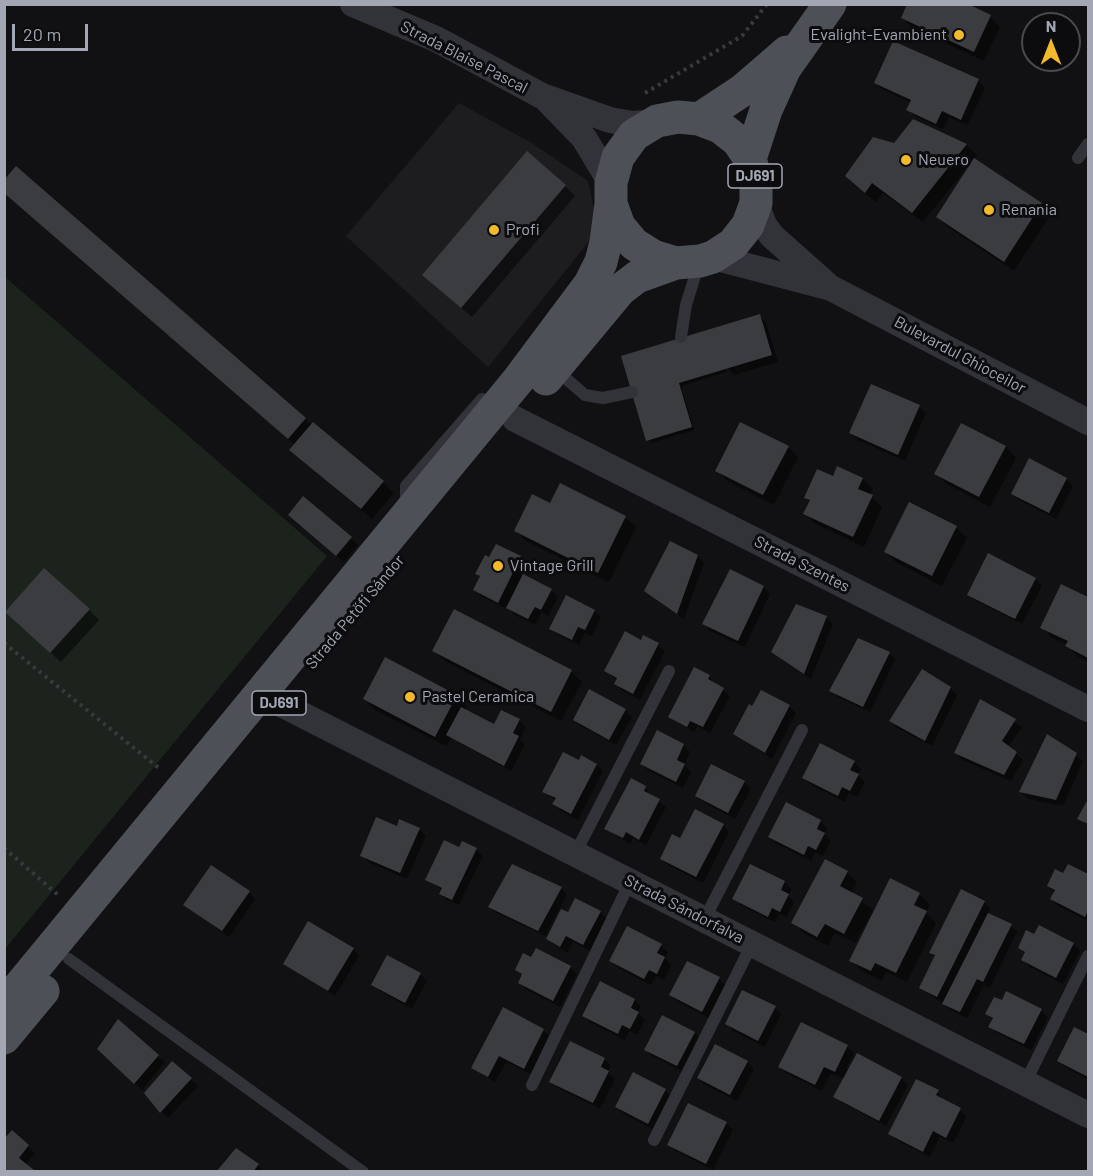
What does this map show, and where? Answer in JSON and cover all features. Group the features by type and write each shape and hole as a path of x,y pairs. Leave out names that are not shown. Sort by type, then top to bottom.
{"main road":[{"name":"DJ691","path":"699,118 743,90 823,14"},
{"name":"DJ691","path":"750,159 766,110 785,68 823,14"},
{"name":"DJ691","path":"611,194 618,157 649,109 678,117 699,118 720,127 738,141 750,159 756,179 756,203 748,225 733,244 696,260"},
{"path":"611,194 620,226 634,244 653,256 696,260"},
{"name":"Strada Petőfi Sándor","path":"4,1005 519,379 597,273 606,242 611,194"},
{"name":"Strada Petőfi Sándor","path":"4,1038 620,290 637,277 696,260"}],"street":[{"name":"Strada Blaise Pascal","path":"353,4 436,39 542,96 610,120 632,124 649,109"},
{"name":"Strada Blaise Pascal","path":"542,96 584,138 611,194"},
{"name":"Bulevardul Ghioceilor","path":"756,203 764,225 772,237 831,288 1088,422"},
{"name":"Bulevardul Ghioceilor","path":"696,260 831,288"},
{"name":"Strada Szentes","path":"515,418 1089,709"},
{"name":"Strada Sándorfalva","path":"279,703 1089,1115"}],"lane":[{"path":"1078,158 1089,144"},
{"path":"681,338 696,260"},
{"path":"554,368 585,395 603,398 632,392"},
{"path":"575,854 669,671"},
{"path":"704,920 802,730"},
{"path":"532,1085 630,882"},
{"path":"654,1140 752,944"},
{"path":"1025,1083 1089,956"},
{"path":"69,959 363,1172"}],"path":[{"path":"649,109 742,36 767,4"},
{"path":"4,643 183,787"},
{"path":"4,848 79,914"}],"shaded area":[{"path":"459,103 530,142 588,181 595,214 595,234 488,367 346,236"},
{"path":"5,277 327,556 5,949"}],"building":[{"name":"Evalight-Evambient","path":"907,4 968,4 991,15 974,52 901,18"},
{"path":"893,41 979,79 961,120 942,111 936,124 906,110 911,100 874,83"},
{"name":"Neuero","path":"913,119 967,144 912,213 872,183 865,193 845,176 873,137 894,143"},
{"name":"Profi","path":"527,151 566,185 461,308 422,275"},
{"name":"Renania","path":"974,158 1042,203 1004,262 936,217"},
{"path":"16,166 306,418 288,439 4,193 4,180"},
{"path":"760,314 772,355 679,383 692,427 646,441 621,356"},
{"path":"871,384 920,405 898,455 849,433"},
{"path":"313,422 384,481 361,509 289,450"},
{"path":"740,422 789,446 763,495 715,471"},
{"path":"961,423 1006,446 979,497 934,474"},
{"path":"1029,458 1067,478 1049,513 1011,494"},
{"path":"837,466 863,478 858,489 873,495 853,537 803,514 810,500 804,498 817,469 833,476"},
{"path":"560,483 626,516 598,573 514,531 532,494 550,503"},
{"path":"303,496 352,537 336,556 288,515"},
{"path":"909,502 957,526 932,576 884,552"},
{"path":"670,541 698,555 677,614 644,591"},
{"name":"Vintage Grill","path":"496,544 521,556 498,603 473,590 480,576 475,574 485,555 489,557"},
{"path":"988,553 1036,578 1015,619 967,595"},
{"path":"44,568 90,609 50,653 5,612"},
{"path":"730,569 764,586 738,641 702,624"},
{"path":"523,574 552,589 541,610 535,607 528,619 506,608"},
{"path":"1061,584 1088,597 1088,658 1065,646 1068,641 1040,628"},
{"path":"566,595 595,610 585,630 578,627 572,640 549,629"},
{"path":"796,604 827,616 804,674 771,652"},
{"path":"454,609 572,670 551,712 432,651"},
{"path":"625,631 641,640 643,635 659,643 633,694 614,684 617,678 604,671"},
{"path":"858,638 890,652 863,707 829,691"},
{"name":"Pastel Ceramica","path":"385,657 457,695 435,737 363,699"},
{"path":"694,667 710,675 708,679 724,688 703,727 690,721 687,727 668,717"},
{"path":"922,669 951,687 925,741 889,721"},
{"path":"589,689 626,709 609,740 573,720"},
{"path":"761,690 790,705 765,753 733,734 749,704 752,706"},
{"path":"980,699 1016,719 1002,741 1017,752 1004,775 954,753"},
{"path":"461,707 494,724 501,710 520,719 513,733 519,736 504,766 446,735"},
{"path":"657,730 684,744 677,760 685,764 676,782 640,764"},
{"path":"1047,734 1077,753 1056,800 1019,792"},
{"path":"820,743 855,761 850,770 859,774 850,791 842,787 838,796 802,778"},
{"path":"563,752 579,760 581,755 597,764 571,814 552,804 556,798 542,792"},
{"path":"711,764 745,781 728,813 695,796"},
{"path":"631,778 646,786 644,791 660,799 639,840 626,832 623,838 604,829"},
{"path":"1088,799 1088,824 1077,819"},
{"path":"786,802 821,820 817,829 825,833 816,850 808,846 804,855 768,837"},
{"path":"695,809 724,824 696,877 660,859 672,834 680,838"},
{"path":"376,817 397,826 399,819 420,828 400,873 360,856"},
{"path":"444,840 459,847 462,841 477,848 452,900 439,894 442,888 425,880"},
{"path":"825,859 848,871 840,886 863,898 844,934 825,924 817,937 791,923"},
{"path":"512,864 562,887 538,931 488,907"},
{"path":"750,864 785,881 781,890 789,894 780,912 772,908 768,917 732,899"},
{"path":"1068,864 1088,874 1088,911 1085,917 1050,899 1055,890 1047,886 1055,869 1063,873"},
{"path":"211,865 250,891 222,931 183,905"},
{"path":"890,878 920,893 914,905 927,911 896,973 875,963 871,971 849,961"},
{"path":"961,889 985,901 937,997 919,988 935,955 929,953"},
{"path":"575,898 601,911 583,945 566,936 560,947 546,939 561,909 568,912"},
{"path":"988,913 1012,924 983,982 977,979 960,1012 942,1004"},
{"path":"308,921 354,948 328,991 283,964"},
{"path":"1039,925 1074,943 1056,978 1021,960 1025,952 1018,948 1026,930 1034,934"},
{"path":"627,926 662,944 657,953 665,957 657,974 649,970 644,979 609,961"},
{"path":"536,948 571,966 553,1001 518,983 522,974 515,970 523,953 531,957"},
{"path":"387,955 421,973 405,1003 371,985"},
{"path":"687,961 720,977 702,1012 669,995"},
{"path":"600,981 635,999 631,1008 639,1012 630,1029 622,1025 618,1034 582,1016"},
{"path":"742,990 776,1006 758,1041 725,1024"},
{"path":"1006,991 1042,1009 1024,1044 988,1027 993,1018 985,1014 994,997 1002,1000"},
{"path":"503,1007 544,1029 524,1069 499,1056 488,1077 471,1068"},
{"path":"662,1015 695,1032 677,1066 644,1050"},
{"path":"118,1019 159,1055 134,1084 97,1049"},
{"path":"801,1022 848,1045 835,1072 824,1067 815,1085 778,1067"},
{"path":"1074,1027 1088,1034 1088,1077 1057,1061"},
{"path":"570,1041 605,1058 601,1067 609,1071 593,1103 549,1082"},
{"path":"715,1044 748,1061 730,1095 697,1078"},
{"path":"857,1053 902,1077 879,1121 833,1097"},
{"path":"172,1061 192,1078 160,1113 144,1093"},
{"path":"633,1072 666,1089 648,1124 615,1107"},
{"path":"916,1079 939,1090 936,1095 961,1108 946,1138 933,1131 923,1152 888,1134"},
{"path":"688,1103 727,1122 706,1164 667,1145"},
{"path":"12,1130 29,1145 19,1158 34,1170 32,1172 4,1172 4,1139"},
{"path":"236,1148 259,1164 253,1172 216,1172"}],"place":[{"name":"Evalight-Evambient","path":"959,35"},
{"name":"Neuero","path":"906,160"},
{"name":"Renania","path":"989,210"},
{"name":"Profi","path":"494,230"},
{"name":"Vintage Grill","path":"498,566"},
{"name":"Pastel Ceramica","path":"410,697"}]}
